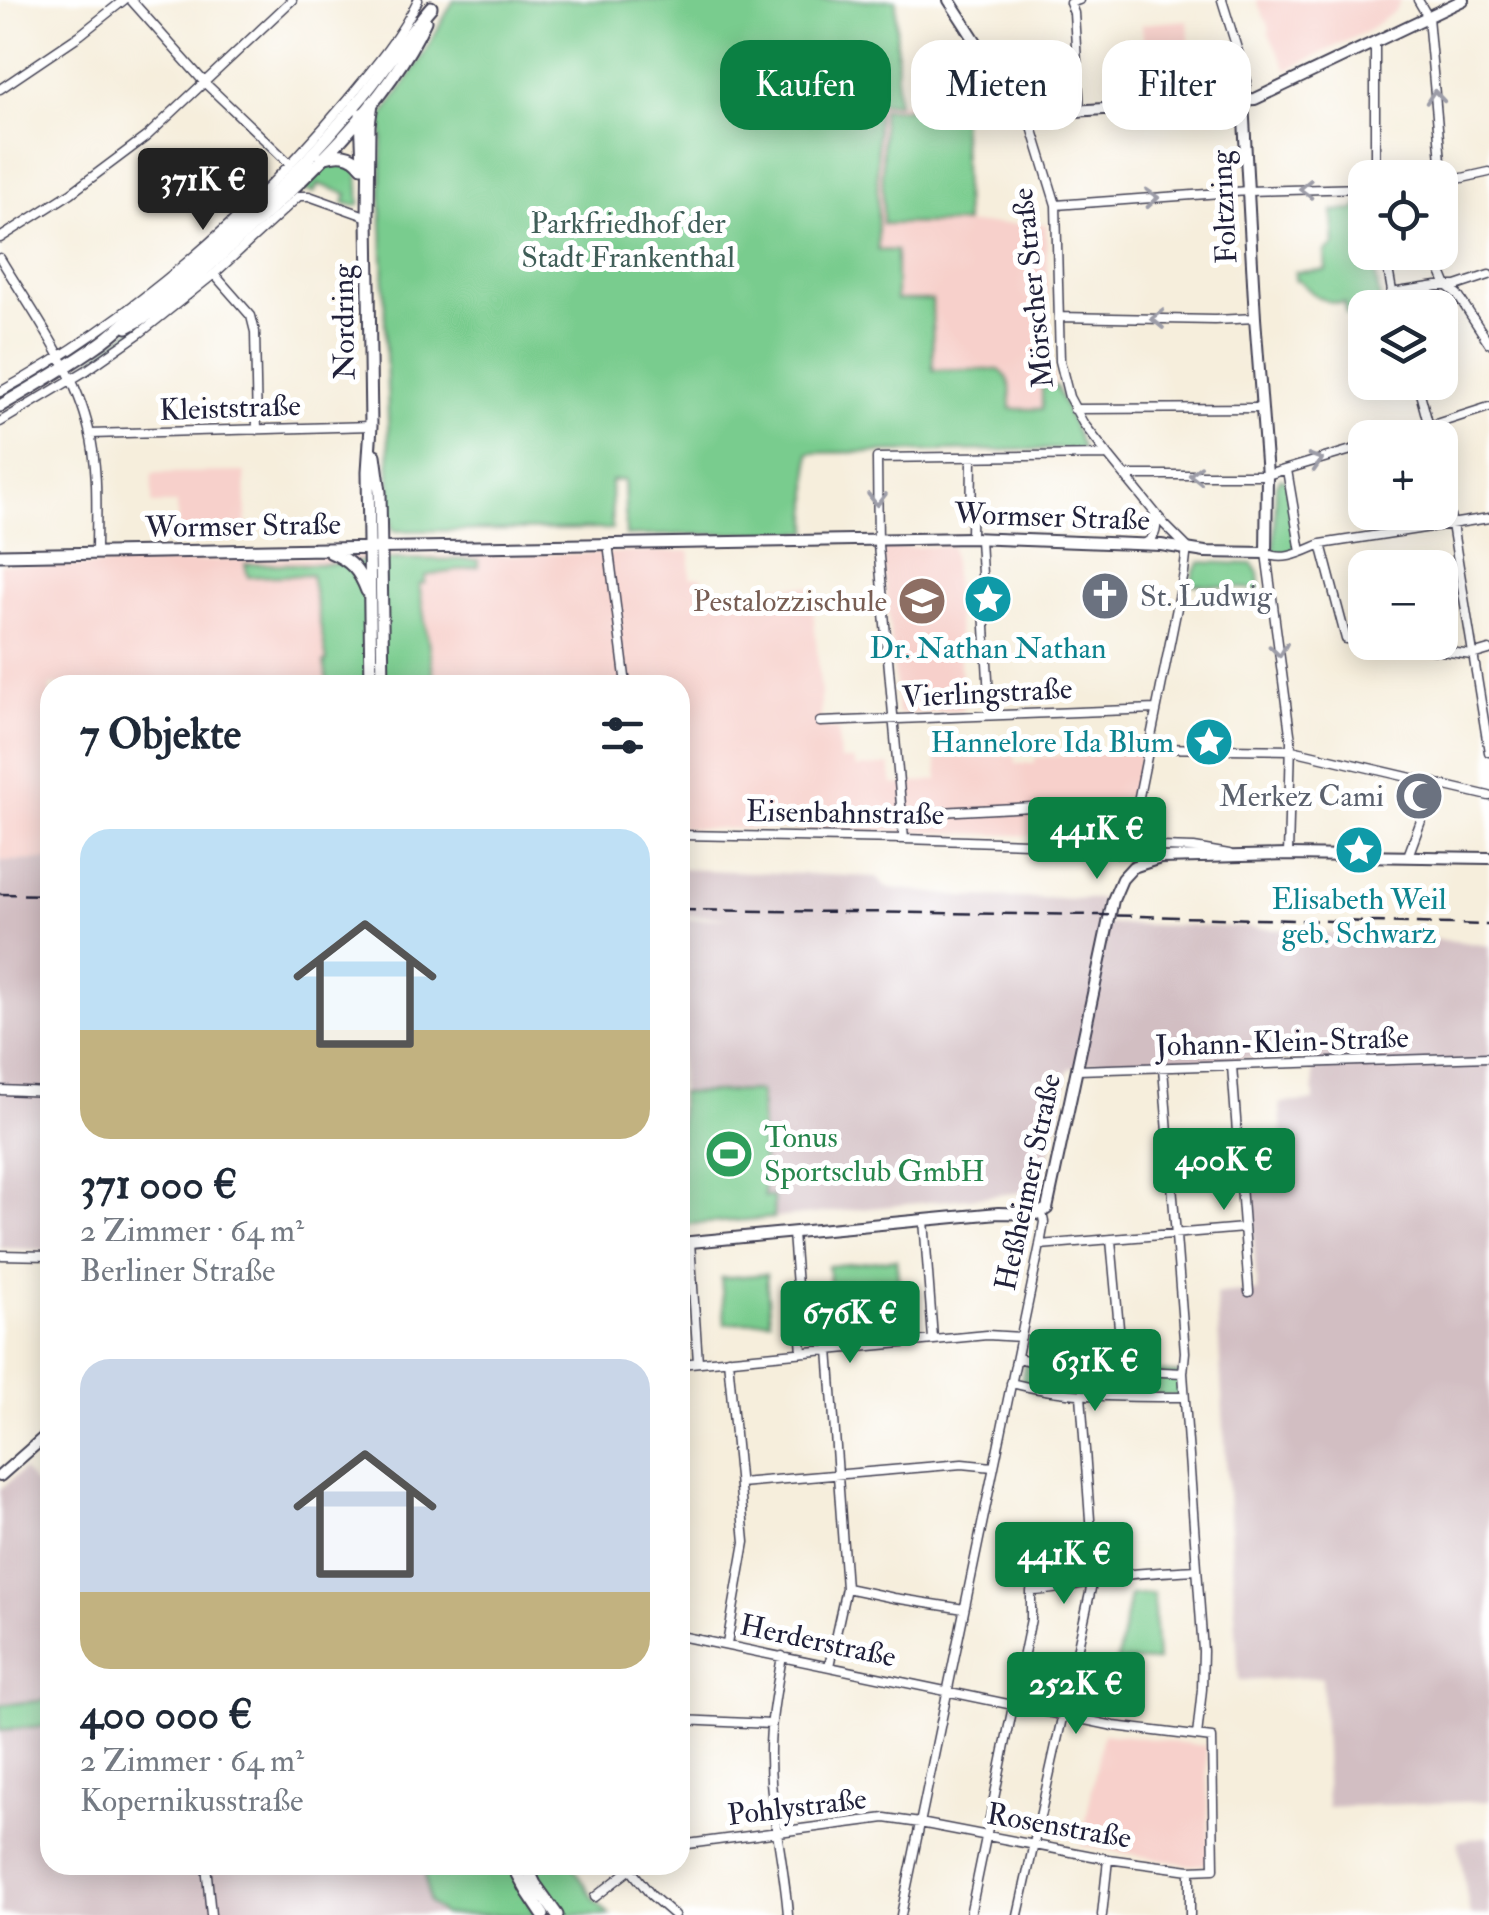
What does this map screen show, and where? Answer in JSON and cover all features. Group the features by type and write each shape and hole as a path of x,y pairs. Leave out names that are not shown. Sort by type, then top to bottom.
{"main road":[{"name":"Nordring","path":"368,202 361,116 409,33 433,3"},
{"name":"Nordring","path":"295,172 368,99"},
{"name":"Nordring","path":"368,99 368,471 382,675"},
{"path":"322,158 361,116"},
{"path":"0,406 140,320 190,282 248,231 295,172 322,158 344,154 363,168"},
{"name":"Nordring","path":"371,675 369,600 375,548"},
{"name":"Wormser Straße","path":"0,554 375,548"},
{"path":"322,549 345,558 353,566 362,578 369,600"},
{"path":"519,1875 542,1915"},
{"path":"531,1875 557,1915"}],"street":[{"path":"0,89 127,0 295,172"},
{"path":"0,238 71,193 148,136 292,0"},
{"path":"0,422 249,206 295,172 321,132 378,62 418,0"},
{"name":"Mörscher Straße","path":"949,0 975,40"},
{"path":"1222,0 1234,40"},
{"path":"1418,0 1428,17 1440,160"},
{"path":"1251,99 1463,0"},
{"path":"1073,1 1076,40"},
{"path":"1375,41 1375,160"},
{"name":"Mörscher Straße","path":"1033,130 1056,205 1060,360 1074,409 1187,547"},
{"name":"Foltzring","path":"1245,130 1267,476 1266,553"},
{"path":"1458,177 1489,172"},
{"path":"1056,205 1248,191 1348,188"},
{"path":"0,392 140,334 214,274 295,198 310,196 368,216"},
{"path":"0,258 80,397 95,469 96,554"},
{"path":"1441,270 1447,286 1457,294 1489,343"},
{"path":"214,274 253,321 257,430"},
{"path":"1415,290 1456,286 1489,275"},
{"path":"1059,317 1255,318"},
{"path":"1448,420 1489,407"},
{"path":"1074,409 1262,408"},
{"name":"Kleiststraße","path":"90,434 371,426"},
{"path":"1125,475 1267,476 1348,451"},
{"path":"904,839 877,539 876,458 1108,455"},
{"path":"972,457 990,715"},
{"path":"1288,470 1301,552"},
{"path":"1144,544 1154,537 1154,511"},
{"name":"Wormser Straße","path":"1458,523 1489,518"},
{"name":"Wormser Straße","path":"375,548 976,538 1144,544 1206,552 1266,553 1277,558 1321,544 1413,530"},
{"path":"1453,530 1489,752"},
{"path":"608,543 625,675"},
{"path":"1321,544 1348,639"},
{"path":"1129,846 1187,547"},
{"path":"1266,553 1292,750 1288,855"},
{"path":"1458,653 1472,655 1489,650"},
{"name":"Vierlingstraße","path":"820,722 1156,709"},
{"path":"1149,748 1292,750 1489,796"},
{"path":"1408,856 1436,783"},
{"path":"902,814 1032,808"},
{"name":"Eisenbahnstraße","path":"690,836 1088,845 1117,853 1129,846 1194,848 1244,858"},
{"name":"Eisenbahnstraße","path":"1126,874 1140,864 1160,858 1489,858"},
{"name":"Heßheimer Straße","path":"901,1915 1040,1245 1042,1212 1047,1209 1112,900 1126,874"},
{"name":"Johann-Klein-Straße","path":"1077,1070 1489,1058"},
{"path":"1232,1066 1249,1292"},
{"path":"1163,1068 1186,1352 1182,1373 1203,1651 1197,1736"},
{"path":"0,1090 40,1092"},
{"path":"690,1242 1042,1212"},
{"path":"924,1220 933,1339"},
{"path":"1040,1245 1244,1228"},
{"path":"793,1233 802,1352"},
{"path":"1111,1240 1123,1372"},
{"path":"0,1255 40,1256"},
{"path":"690,1288 698,1362"},
{"path":"690,1363 933,1339 1021,1337"},
{"path":"829,1350 846,1588 829,1666"},
{"path":"1017,1358 1059,1367 1182,1373"},
{"path":"727,1644 745,1542 728,1359"},
{"path":"1012,1383 1036,1390 1184,1398"},
{"path":"1018,1915 1092,1583 1082,1394"},
{"path":"0,1476 40,1441"},
{"path":"740,1483 962,1464 993,1466"},
{"path":"970,1915 1031,1619 1031,1591 1140,1574 1197,1570"},
{"path":"846,1588 964,1608"},
{"name":"Herderstraße","path":"690,1638 1114,1726 1212,1738 1214,1869 1190,1870"},
{"path":"782,1656 771,1724 770,1769 788,1915"},
{"path":"690,1720 771,1724"},
{"name":"Pohlystraße","path":"690,1844 886,1818 920,1822"},
{"name":"Rosenstraße","path":"920,1822 1108,1860 1190,1870"},
{"path":"1102,1915 1108,1860"},
{"path":"1190,1870 1190,1915"},
{"path":"207,1875 212,1915"},
{"path":"596,1898 621,1875"},
{"path":"638,1875 674,1915"}],"shaded area":[{"path":"1256,0 1400,1 1395,11 1369,30 1287,70"},
{"path":"1188,20 1189,40 1143,40 1142,24"},
{"path":"891,103 911,103 911,130 963,130 967,224 1046,224 1050,370 1056,386 1042,386 1042,409 1011,409 999,370 932,371 932,301 896,300 878,251 877,130 891,130"},
{"path":"245,472 247,536 178,537 177,504 152,504 152,473"},
{"name":"Pestalozzischule","path":"952,546 963,711 898,714 882,548"},
{"path":"690,551 690,577 702,577 703,595 732,594 733,601 764,600 765,586 811,587 821,728 838,729 840,760 854,760 856,768 890,765 893,785 938,780 936,757 1015,754 1016,764 1035,763 1035,757 1141,751 1123,839 690,828 690,675 40,675 40,860 0,861 0,564 67,566 359,555"},
{"path":"40,860 40,1250 0,1248 0,861"},
{"path":"690,869 877,877 885,887 963,897 1101,899 1097,926 1243,927 1489,946 1489,1801 1327,1807 1322,1677 1239,1681 1216,1294 1257,1291 1248,1163 1283,1161 1280,1103 1314,1101 1312,1057 1086,1063 1069,1069 1043,1181 1036,1191 775,1218 774,1196 765,1196 760,1091 690,1093 690,919 732,917 690,915"},
{"path":"23,1470 40,1490 40,1701 0,1705 0,1489"},
{"path":"40,1726 40,1875 425,1875 429,1902 443,1915 0,1915 0,1730"},
{"path":"1103,1733 1206,1746 1209,1864 1191,1865 1081,1845"},
{"path":"1489,1836 1489,1915 1470,1915 1458,1841"}],"green space":[{"name":"Parkfriedhof der Stadt Frankenthal","path":"454,0 896,0 897,103 891,103 891,40 720,40 720,130 877,130 878,250 896,251 896,300 932,300 933,370 999,370 1009,383 1011,409 1042,409 1042,386 1056,386 1083,449 809,453 809,532 626,536 624,480 611,481 612,529 394,531 381,193 383,116"},
{"path":"891,109 911,109 911,130 962,130 965,223 883,224 882,130 891,130"},
{"path":"344,159 358,169 360,203 344,203 347,194 318,184 314,193 306,190 293,195 179,299 78,369 194,282 305,179 312,178 332,160"},
{"path":"1348,210 1348,270 1375,270 1378,290 1348,290 1348,315 1344,303 1319,298 1295,280 1295,272 1326,270 1325,252 1335,245 1333,211"},
{"path":"1281,478 1287,481 1296,545 1292,553 1274,551 1276,484"},
{"path":"396,559 478,560 478,567 425,576 425,583 419,584 433,675 326,675 311,575 248,577 245,564"},
{"path":"1200,562 1252,564 1259,574 1261,590 1191,584"},
{"name":"Tonus Sportsclub GmbH","path":"760,1091 764,1197 773,1197 774,1218 690,1224 690,1093"},
{"path":"896,1259 902,1309 834,1316 828,1266"},
{"path":"766,1274 770,1320 725,1324 721,1278"},
{"path":"1025,1361 1180,1374 1181,1396 1084,1393 1021,1384"},
{"path":"1153,1593 1157,1661 1117,1662 1130,1595"},
{"path":"40,1701 40,1726 0,1730 0,1705"},
{"path":"425,1875 515,1875 537,1915 443,1915 429,1902"},
{"path":"536,1875 579,1875 610,1915 563,1915"}],"railway":[{"path":"0,894 40,895"},
{"path":"690,910 1489,925"}],"place":[{"name":"St. Ludwig","path":"1105,596"},
{"name":"Dr. Nathan Nathan","path":"988,599"},
{"name":"Pestalozzischule","path":"922,601"},
{"name":"Hannelore Ida Blum","path":"1209,742"},
{"name":"Merkez Cami","path":"1419,796"},
{"name":"Elisabeth Weil geb. Schwarz","path":"1359,850"},
{"name":"Tonus Sportsclub GmbH","path":"729,1154"}]}
